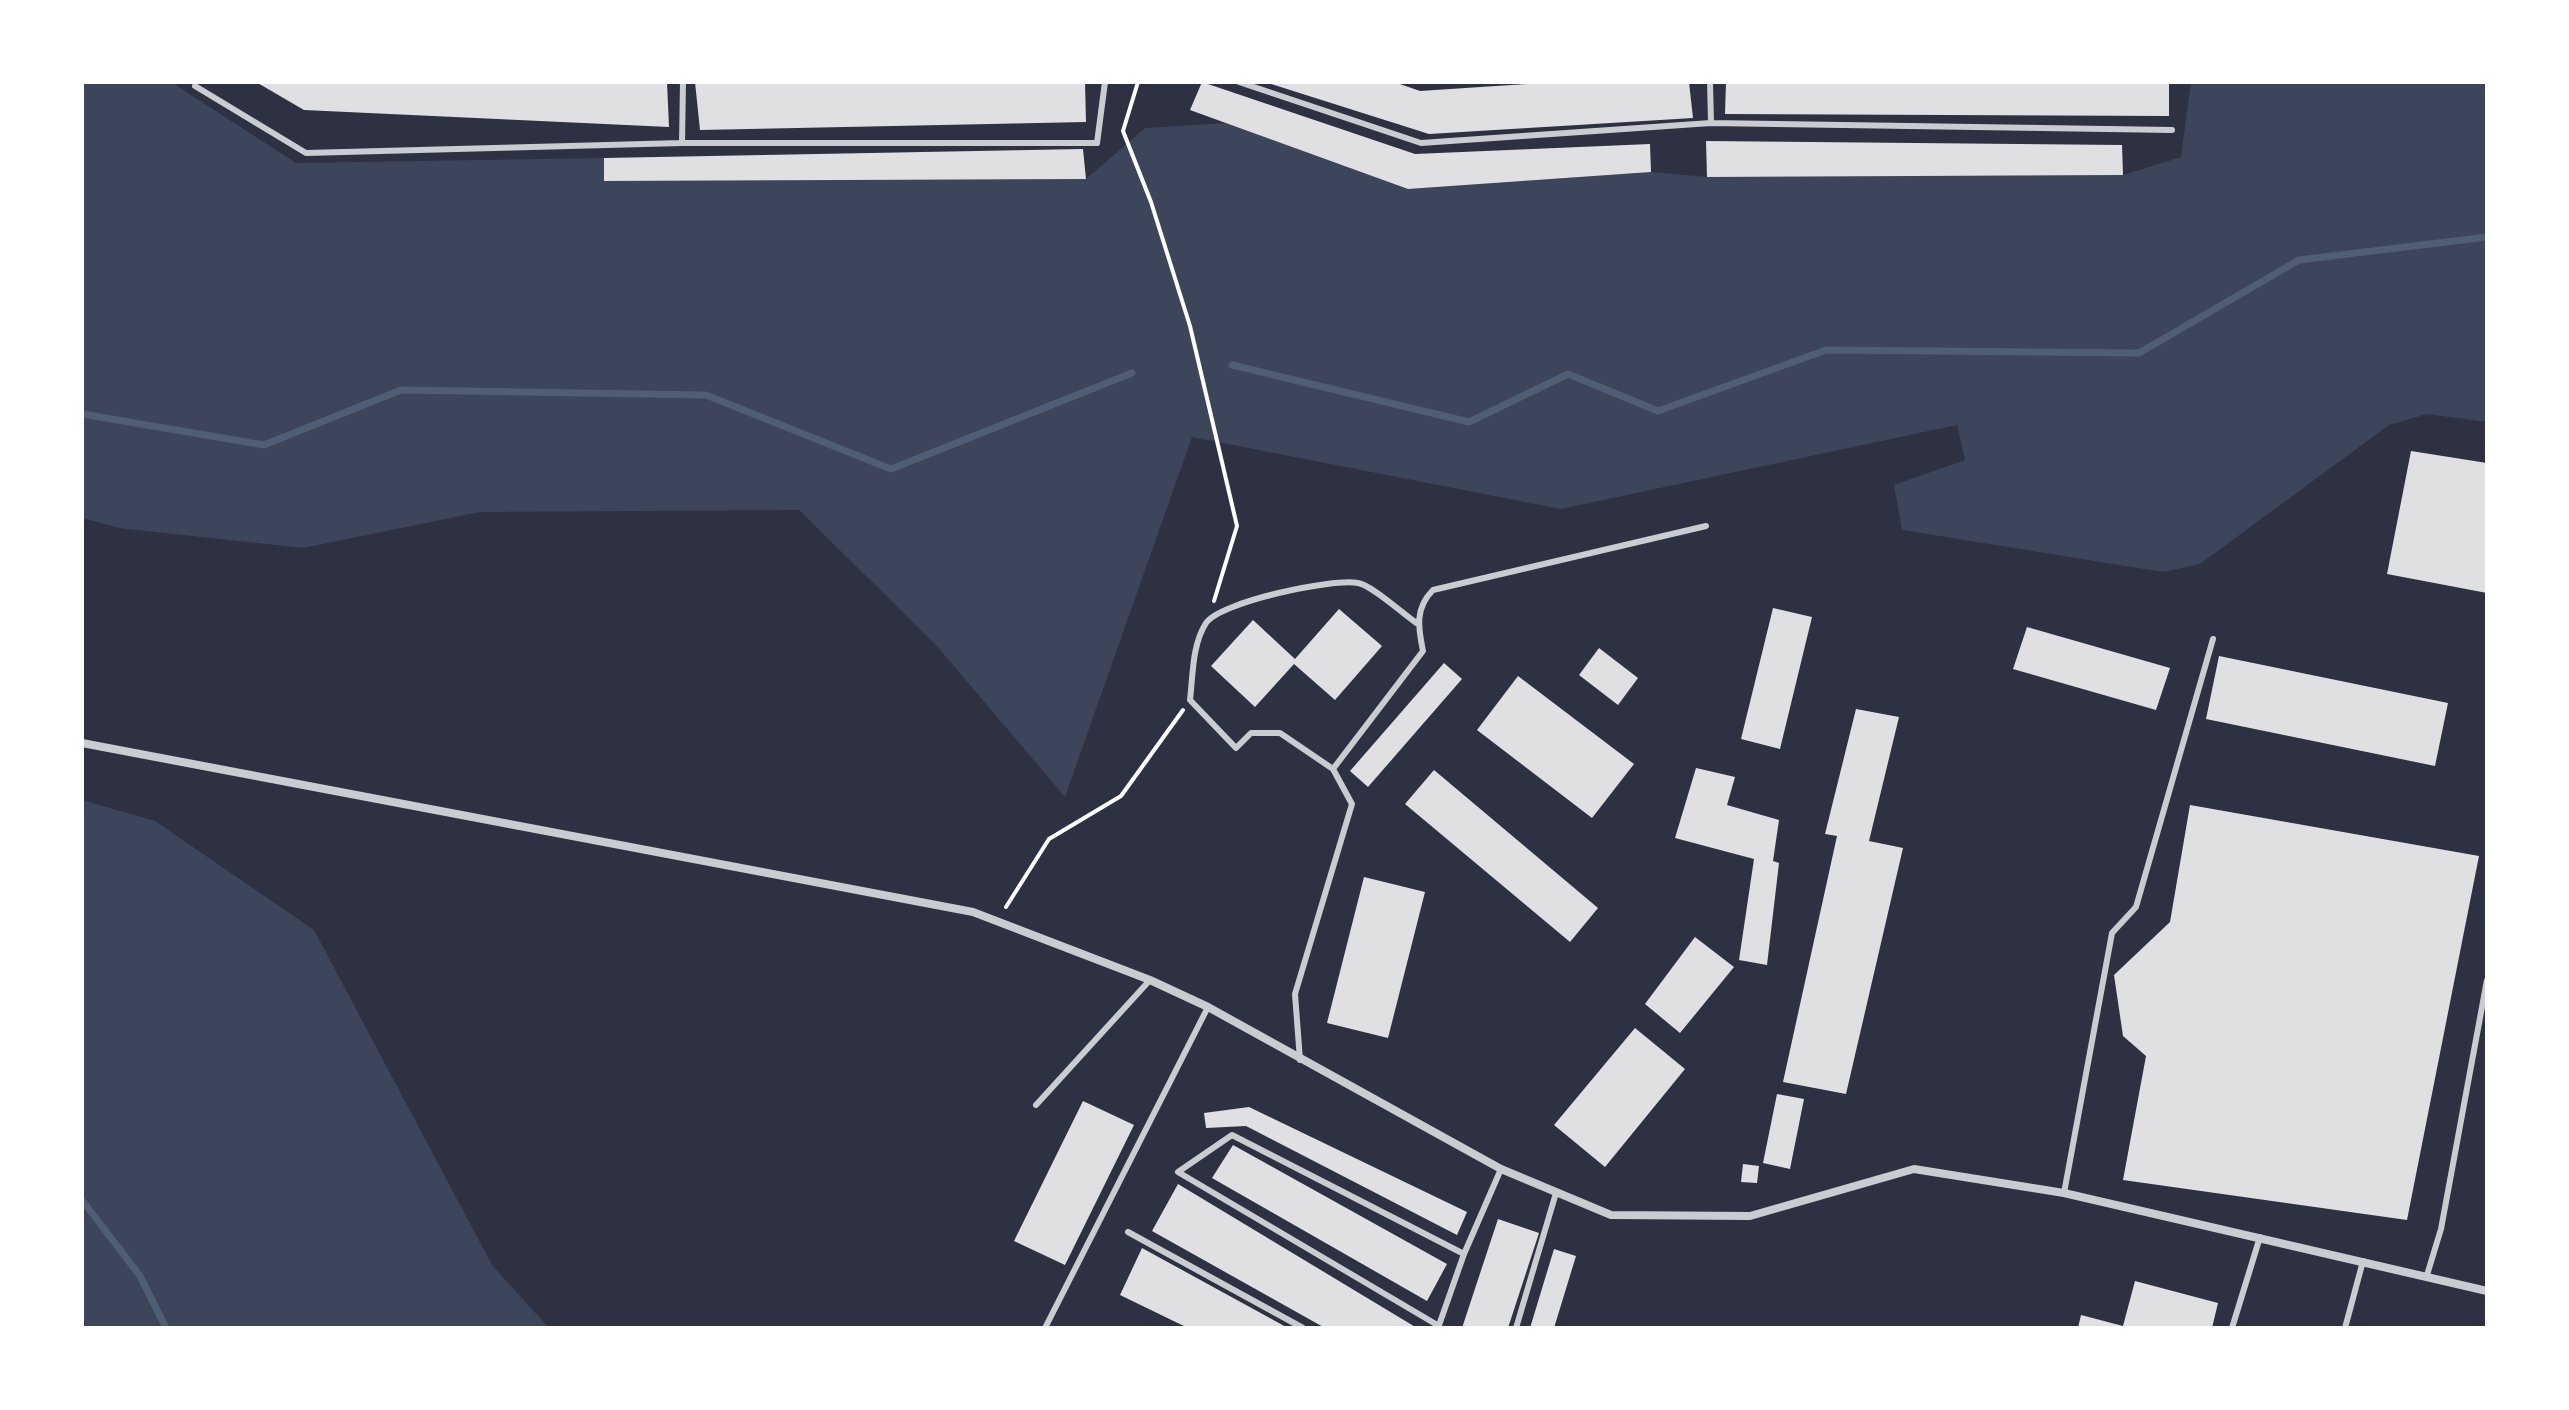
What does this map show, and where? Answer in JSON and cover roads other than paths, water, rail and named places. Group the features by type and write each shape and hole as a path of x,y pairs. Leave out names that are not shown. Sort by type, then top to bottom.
{"street":[{"path":"82,743 550,829 998,920 1150,980 1208,1007 1300,1061 1501,1169 1611,1215 1750,1216 1914,1169 2064,1193 2487,1291"}],"lane":[{"path":"682,143 683,82"},
{"path":"195,86 306,153 682,143 1097,143 1105,82"},
{"path":"1239,82 1421,143 1711,123 2172,130"},
{"path":"1710,82 1711,123"},
{"path":"1333,769 1423,651 1418,624 1421,601 1433,590 1706,526"},
{"path":"1300,1061 1295,994 1352,804 1333,769 1280,733 1251,733 1236,748 1190,700 1197,644 1207,620 1233,605 1315,586 1359,583 1418,624"},
{"path":"2064,1193 2112,933 2136,907 2213,639"},
{"path":"1036,1105 1150,980"},
{"path":"2427,1275 2441,1229 2487,980"},
{"path":"1045,1328 1208,1007"},
{"path":"1464,1254 1232,1135 1178,1172 1438,1327 1464,1254 1501,1169"},
{"path":"1516,1328 1556,1193"},
{"path":"1128,1232 1303,1328"},
{"path":"2232,1328 2260,1237"},
{"path":"2345,1328 2363,1261"}],"waterway":[{"path":"1232,365 1469,422 1568,374 1658,411 1826,350 2139,353 2299,260 2487,237"},
{"path":"82,414 264,445 401,390 706,395 891,469 1132,373"},
{"path":"82,1200 140,1276 166,1328"}]}
